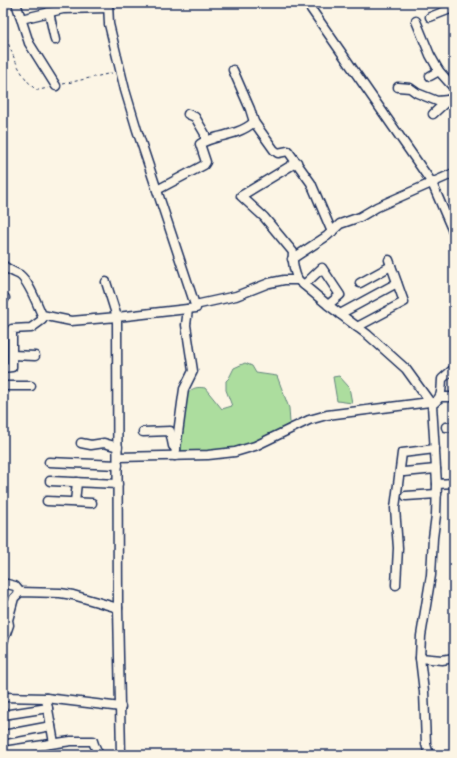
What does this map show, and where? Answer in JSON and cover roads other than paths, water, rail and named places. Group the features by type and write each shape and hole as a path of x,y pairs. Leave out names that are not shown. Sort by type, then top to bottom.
{"street":[{"path":"16,3 29,43 56,86"},
{"path":"307,3 432,183 454,234"},
{"path":"21,19 63,9 108,5 109,24 126,90 137,130 158,190 191,307 186,325 193,371 184,389 176,452"},
{"path":"430,17 452,7"},
{"path":"50,12 56,40"},
{"path":"416,21 430,55 439,71 454,88"},
{"path":"234,70 254,122 274,150 278,152 288,151 297,162 311,183 332,232"},
{"path":"430,76 439,71"},
{"path":"398,87 410,88 417,93 437,100 451,99"},
{"path":"433,114 451,99"},
{"path":"188,114 195,117 205,134 205,140"},
{"path":"158,190 204,165 206,162 200,144 205,140 247,128 254,122"},
{"path":"297,162 241,196 264,217 293,252 292,259 294,270 301,283 368,334 406,369 431,403 437,494 431,575 421,636 420,658 424,692 426,744 429,755"},
{"path":"292,259 327,236 340,224 360,217 377,207 454,173"},
{"path":"357,327 404,302 390,263 360,283"},
{"path":"3,266 20,276 26,282 42,315 42,320 31,328 12,329 12,367 3,368"},
{"path":"42,315 71,321 117,317 191,307 236,296 269,283 284,280 301,283 322,268 340,295 328,305"},
{"path":"106,282 117,317 118,608 121,755"},
{"path":"340,314 397,283"},
{"path":"12,355 35,356"},
{"path":"49,462 118,461 176,452 208,455 235,452 255,446 309,420 327,415 431,403 439,400 441,395 442,379 454,370"},
{"path":"3,386 31,386"},
{"path":"440,397 454,397"},
{"path":"143,432 170,431 173,446 176,452"},
{"path":"81,443 91,445 104,443 118,447"},
{"path":"396,585 398,548 395,508 402,453 435,449"},
{"path":"404,472 436,469"},
{"path":"50,481 118,484"},
{"path":"75,502 77,482"},
{"path":"437,484 454,483"},
{"path":"406,496 437,494"},
{"path":"47,501 92,503"},
{"path":"3,583 15,586 20,592"},
{"path":"3,642 9,625 8,620 14,598 20,592 60,593 73,595 118,608"},
{"path":"420,658 442,660 454,658"},
{"path":"3,697 46,698 121,707"},
{"path":"46,698 54,743"},
{"path":"3,715 48,708"},
{"path":"3,735 51,726"},
{"path":"3,751 71,740 93,741 99,755"}]}
